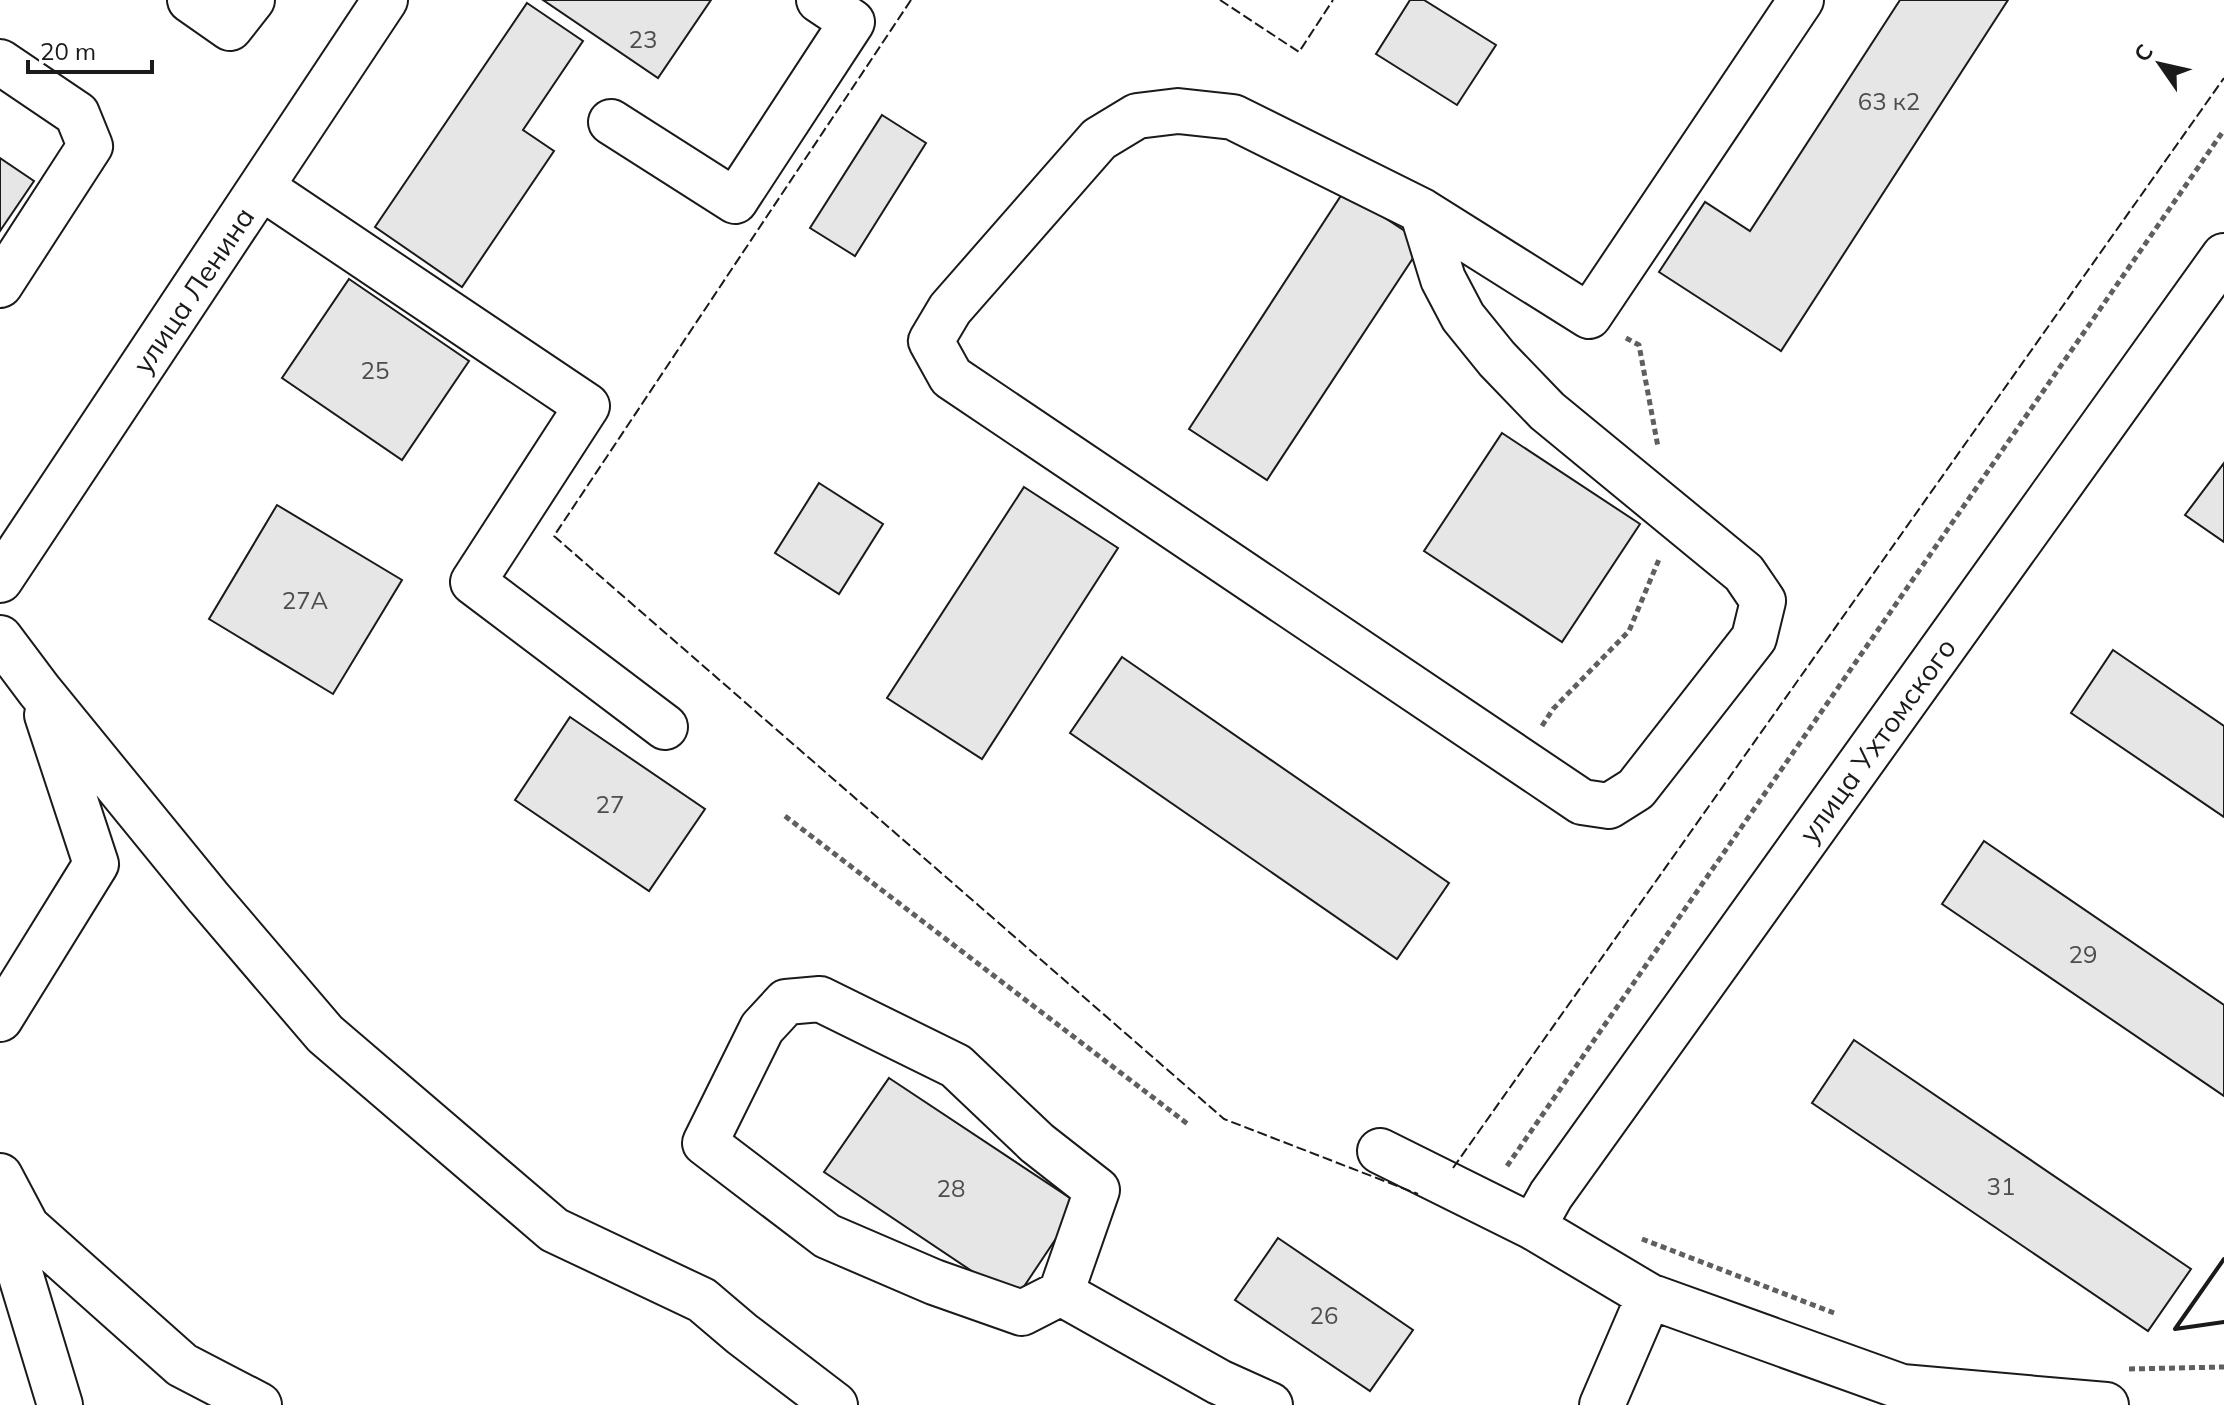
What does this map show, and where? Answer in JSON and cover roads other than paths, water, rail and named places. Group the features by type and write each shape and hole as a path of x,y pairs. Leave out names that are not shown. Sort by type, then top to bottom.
{"street":[{"path":"190,0 230,28 252,0"},
{"name":"улица Ленина","path":"0,580 385,0"},
{"path":"611,122 735,201 852,22 819,0"},
{"path":"1422,211 1443,279 1463,317 1497,359 1547,411 1744,573 1763,601 1754,638 1636,789 1609,806 1582,802 951,377 931,341 950,309 1099,139 1137,116 1178,111 1233,117 1422,211 1589,316 1801,0"},
{"path":"0,62 77,114 90,146 0,285"},
{"path":"261,187 587,406 473,582 665,727"},
{"name":"улица Ухтомского","path":"1533,1227 1560,1182 2224,256"},
{"path":"0,638 208,897 325,1034 554,1230 702,1300 835,1405"},
{"path":"0,1019 96,864 39,690"},
{"path":"820,999 956,1066 1037,1143 1097,1190 1061,1293 1022,1313 934,1282 827,1236 705,1143 762,1028 786,1002 820,999"},
{"path":"1380,1151 1533,1227 1649,1296 1902,1387 2112,1387"},
{"path":"0,1176 27,1227 182,1365 259,1405"},
{"path":"0,1207 60,1405"},
{"path":"1061,1293 1219,1382 1270,1405"},
{"path":"1602,1405 1649,1296"}]}
